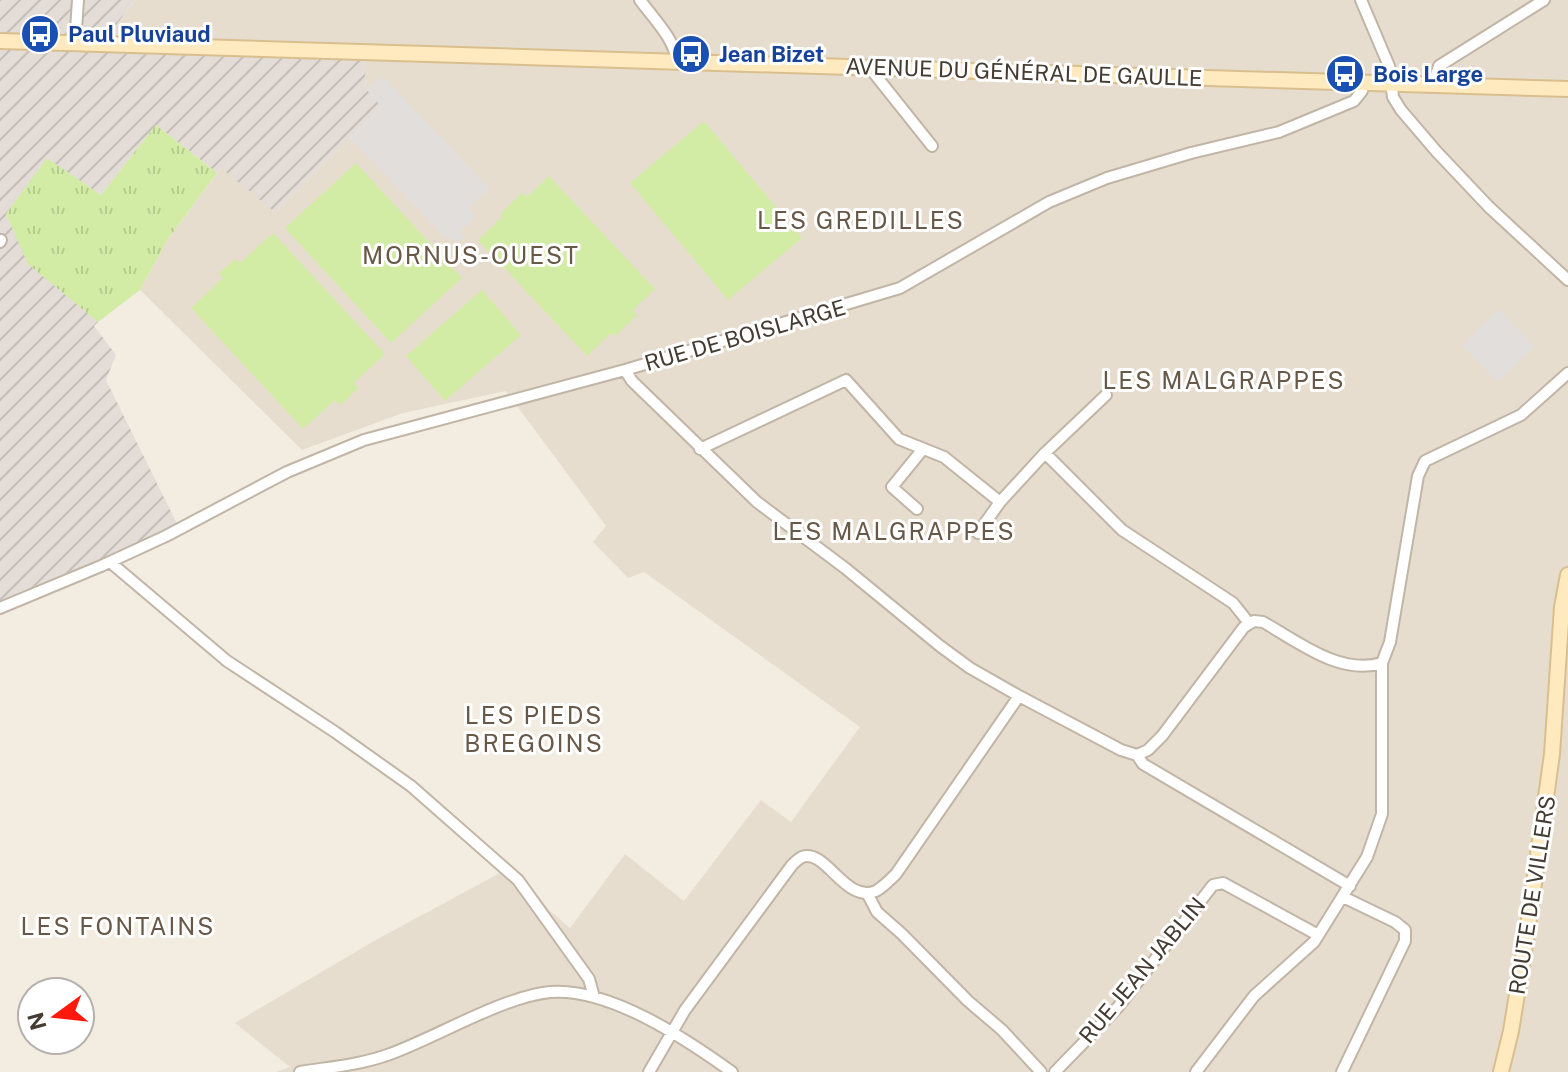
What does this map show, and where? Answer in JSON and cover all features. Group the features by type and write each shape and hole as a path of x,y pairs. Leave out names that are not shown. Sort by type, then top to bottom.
{"main road":[{"name":"AVENUE DU GÉNÉRAL DE GAULLE","path":"0,41 1568,89"},
{"name":"ROUTE DE VILLERS","path":"1501,1072 1527,933 1550,769 1562,607 1568,575"}],"street":[{"path":"75,44 78,0"},
{"path":"640,0 670,41 677,62"},
{"path":"1361,0 1389,66 1393,97 1401,110 1523,241 1568,280"},
{"path":"1433,84 1439,66 1544,0"},
{"path":"869,67 932,146"},
{"name":"RUE DE BOISLARGE","path":"0,608 110,562 299,467 364,440 625,370 900,288 1049,202 1141,167 1279,132 1354,101 1362,91 1363,83"},
{"path":"625,370 632,381 757,502 970,668 1121,750 1137,755 1143,764 1350,886"},
{"path":"1196,1072 1254,996 1318,935 1367,857 1382,814 1382,663 1390,642 1418,476 1425,461 1521,415 1568,373"},
{"path":"700,449 846,380 899,439 944,457 1000,502"},
{"path":"978,533 1000,502 1045,453 1106,395"},
{"path":"917,509 892,487 923,449"},
{"path":"1045,453 1122,530 1233,603 1249,623"},
{"path":"110,562 227,661 411,786 518,880 589,979 594,997"},
{"path":"1137,755 1148,750 1178,717 1249,623 1254,621 1263,622 1327,658 1350,665 1382,663"},
{"path":"649,1072 673,1031 792,865 810,856 853,890 867,893 879,890 896,874 1019,696"},
{"name":"RUE JEAN JABLIN","path":"1055,1072 1118,1007 1213,885 1223,883 1318,935"},
{"path":"867,893 877,912 1002,1030 1041,1072"},
{"path":"1342,1072 1405,941 1405,930 1395,922 1343,897"},
{"path":"300,1072 349,1066 389,1054 509,1003 551,992 594,997 673,1031 732,1072"}],"shaded area":[{"path":"0,0 135,0 106,39 364,55 366,89 381,106 275,212 221,168 217,173 156,125 101,195 47,159 6,214 29,264 98,322 94,326 116,355 106,380 181,532 0,615"},
{"path":"135,0 1568,0 1568,1072 276,1072 290,1067 235,1023 374,941 513,866 550,911 570,928 625,854 684,901 761,800 791,822 860,727 644,572 628,578 593,542 606,526 506,391 403,413 302,450 140,290 168,239 221,168 349,137 381,106 366,89 364,56 106,40"},
{"path":"382,76 490,189 468,208 476,217 459,232 464,237 457,243 450,236 446,238 349,137 381,106 366,89"},
{"path":"1499,309 1535,346 1498,382 1462,345"}],"green space":[{"path":"704,121 802,238 728,300 630,183"},
{"path":"156,125 217,173 168,239 140,290 98,322 28,264 6,214 47,158 101,195"},
{"path":"356,163 462,278 391,343 285,228"},
{"path":"549,176 655,289 633,310 637,315 615,336 611,333 587,356 478,240 522,193 527,197"},
{"path":"273,233 385,354 354,383 358,388 341,405 335,400 303,429 191,308 223,278 219,273 235,259 240,263"},
{"path":"482,290 521,335 445,401 406,356"}],"place":[{"name":"Paul Pluviaud","path":"40,34"},
{"name":"Jean Bizet","path":"691,54"},
{"name":"Bois Large","path":"1345,74"}],"district":[{"name":"LES GREDILLES","path":"861,220"},
{"name":"MORNUS-OUEST","path":"471,255"},
{"name":"LES MALGRAPPES","path":"1224,380"},
{"name":"LES MALGRAPPES","path":"894,531"},
{"name":"LES PIEDS BREGOINS","path":"534,729"},
{"name":"LES FONTAINS","path":"118,926"}]}
